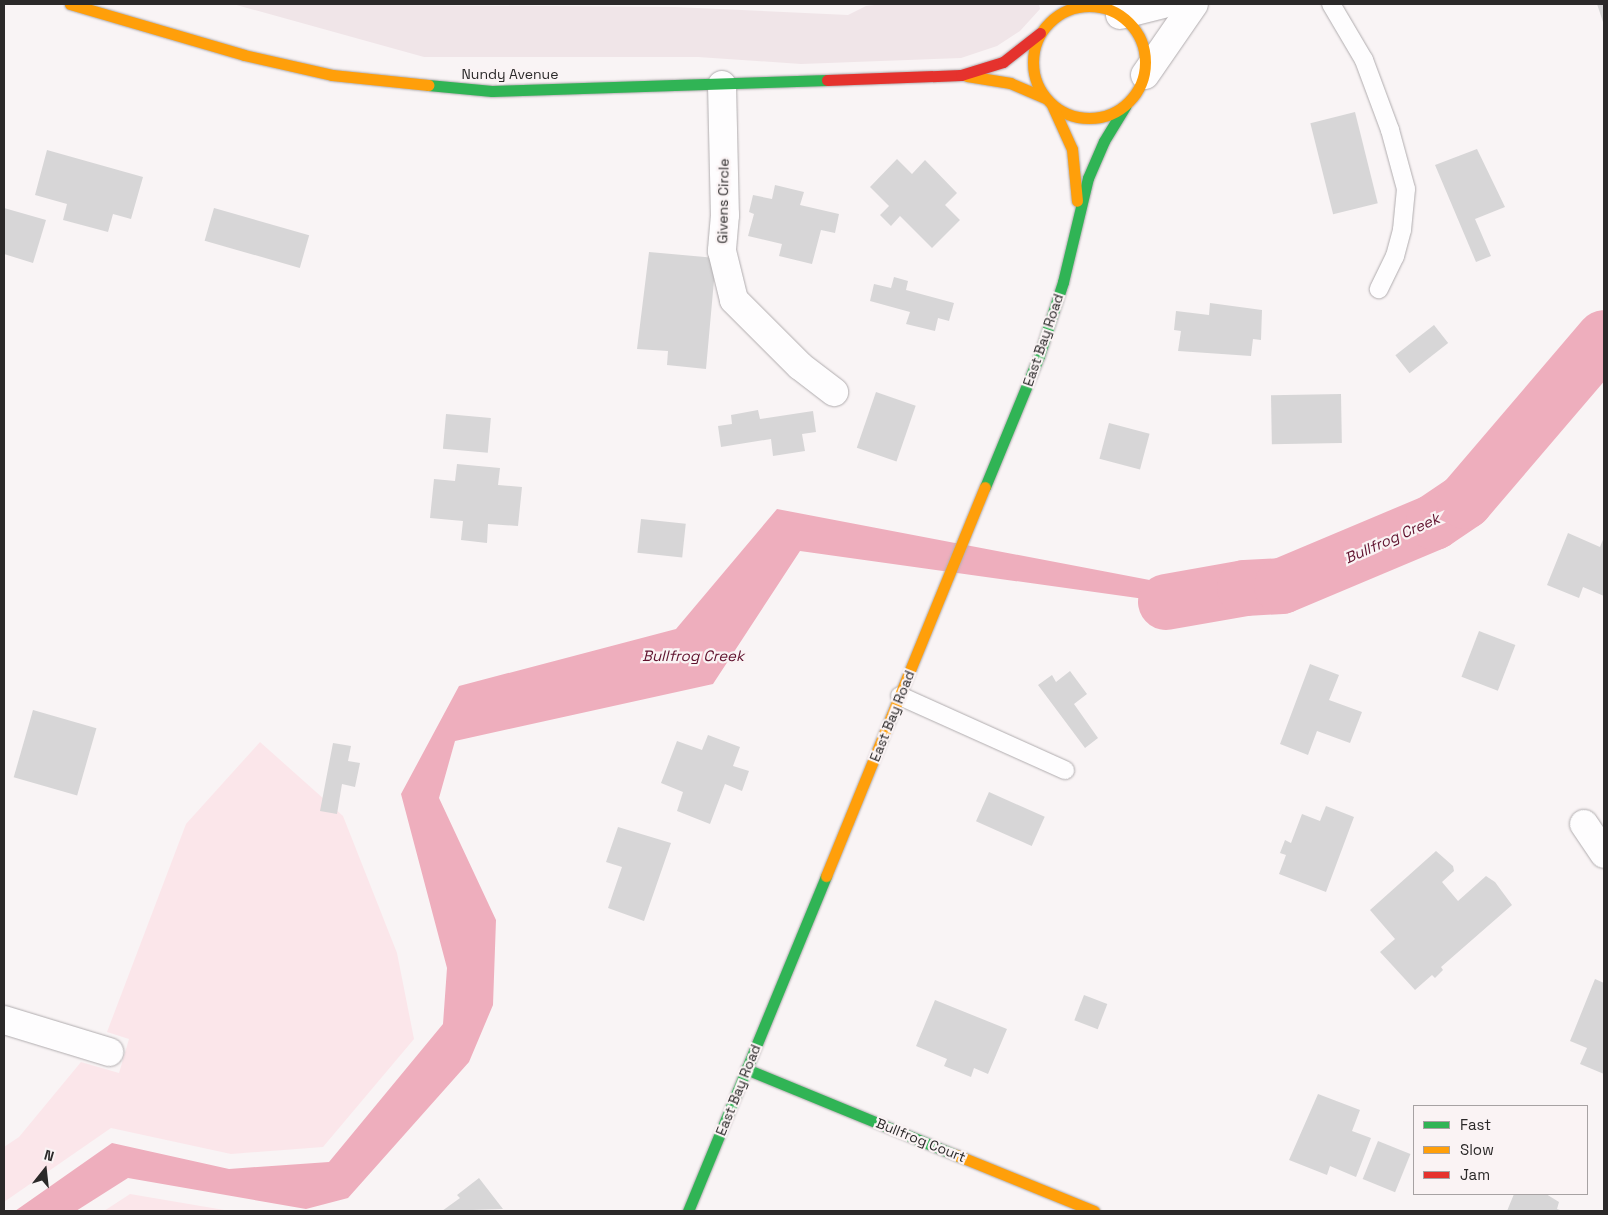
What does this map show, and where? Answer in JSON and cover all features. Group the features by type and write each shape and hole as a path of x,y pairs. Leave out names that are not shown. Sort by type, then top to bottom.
{"street":[{"name":"Nundy Avenue","path":"70,4 278,63 392,83 492,91 722,85 961,75 1010,83 1049,101"},
{"path":"1056,4 1056,16"},
{"path":"1163,4 1112,9 1084,6 1056,16 1040,33 1033,66 1049,101 1077,117 1094,118 1111,115 1126,105 1138,91 1145,75 1194,4"},
{"path":"1112,9 1142,41 1146,58 1145,75"},
{"name":"Nundy Avenue","path":"961,75 1003,62 1040,33"},
{"name":"Givens Circle","path":"722,85 725,215 722,251 734,300 800,366 834,392"},
{"name":"East Bay Road","path":"1049,101 1072,149 1077,214"},
{"name":"East Bay Road","path":"688,1211 1001,451 1056,306 1077,214 1104,141 1126,105"},
{"path":"1584,824 1604,854"},
{"path":"4,1020 109,1052"},
{"name":"Bullfrog Court","path":"746,1069 1094,1211"}],"lane":[{"path":"1331,4 1364,60 1390,130 1406,189 1402,230 1395,256 1378,289"},
{"path":"900,696 1065,770"}],"shaded area":[{"path":"233,4 675,7 848,15 866,6 883,4 1039,4 1040,9 1020,31 997,46 961,58 801,64 698,57 424,57"},
{"path":"260,742 343,816 397,953 414,1039 323,1147 231,1154 111,1128 4,1202 4,1147 19,1137 81,1062 119,1073 129,1039 107,1032 186,824"},
{"path":"130,1194 230,1211 104,1211"}],"water":[{"name":"Bullfrog Creek","path":"777,509 1181,586 1166,602 800,551 713,684 455,741 439,798 496,920 493,1005 469,1062 348,1198 306,1209 128,1178 76,1211 15,1211 112,1143 229,1169 329,1162 443,1024 447,968 401,794 459,686 676,629"}],"building":[{"path":"1597,4 1604,4 1604,25"},
{"path":"1355,112 1378,203 1333,214 1310,123"},
{"path":"1477,149 1505,207 1475,219 1491,256 1476,262 1435,165"},
{"path":"47,150 143,177 131,219 113,214 108,232 63,220 67,204 35,195"},
{"path":"897,159 912,174 925,160 957,193 945,205 960,220 932,248 900,216 891,226 880,215 889,206 870,187"},
{"path":"775,185 804,192 800,205 839,214 835,233 821,230 812,264 779,256 782,244 748,236 754,214 749,212 753,195 772,199"},
{"path":"4,208 46,220 33,263 4,254"},
{"path":"214,208 309,235 300,268 205,241"},
{"path":"649,252 716,258 706,369 667,365 668,351 637,349"},
{"path":"894,277 908,281 906,290 954,303 949,321 938,318 935,331 906,324 910,312 870,301 874,284 891,288"},
{"path":"1210,303 1262,310 1261,340 1253,339 1251,356 1178,351 1181,331 1174,330 1176,311 1209,315"},
{"path":"1434,325 1448,343 1410,373 1395,355"},
{"path":"876,392 916,406 897,461 857,448"},
{"path":"1341,394 1342,443 1272,444 1271,395"},
{"path":"758,410 760,419 813,411 816,432 802,434 805,451 773,456 771,439 721,447 718,426 732,424 731,415"},
{"path":"446,414 491,418 488,453 443,449"},
{"path":"1109,423 1150,434 1140,470 1099,459"},
{"path":"457,464 500,468 498,485 522,487 518,526 488,524 487,543 461,540 463,521 430,518 434,479 455,481"},
{"path":"641,519 686,524 682,558 637,553"},
{"path":"1568,533 1600,547 1604,537 1604,596 1583,587 1579,598 1547,585"},
{"path":"1479,631 1515,645 1498,691 1461,677"},
{"path":"1310,664 1339,675 1329,700 1362,712 1350,743 1317,731 1308,755 1280,744"},
{"path":"1070,671 1087,694 1074,704 1098,738 1085,748 1038,685 1052,675 1056,682"},
{"path":"33,710 96,728 77,795 14,777"},
{"path":"708,735 740,747 733,766 749,771 742,791 725,784 710,824 677,811 683,792 661,783 677,741 702,750"},
{"path":"333,743 351,746 348,761 360,763 355,787 342,784 337,814 320,811"},
{"path":"989,792 1045,817 1032,846 976,821"},
{"path":"1326,806 1354,817 1326,892 1279,874 1286,855 1280,853 1285,840 1291,843 1302,814 1320,821"},
{"path":"618,827 671,843 644,921 608,908 622,867 606,862"},
{"path":"1436,851 1453,866 1454,871 1442,882 1458,901 1486,876 1495,882 1512,905 1441,967 1443,970 1435,978 1432,975 1415,990 1380,952 1395,939 1370,910"},
{"path":"1595,979 1604,983 1604,1074 1580,1064 1587,1048 1570,1041"},
{"path":"1084,995 1107,1004 1098,1029 1074,1020"},
{"path":"935,1000 1007,1029 988,1074 974,1068 971,1077 944,1066 947,1059 916,1046"},
{"path":"1318,1094 1360,1110 1352,1131 1371,1138 1356,1177 1330,1166 1327,1175 1289,1160"},
{"path":"1378,1141 1410,1154 1395,1192 1363,1179"},
{"path":"479,1178 503,1209 442,1211 460,1198 457,1195"},
{"path":"1514,1195 1548,1195 1559,1202 1557,1209 1563,1211 1507,1211"}],"waterway":[{"name":"Bullfrog Creek","path":"1166,602 1245,588 1282,586 1434,522 1465,501 1604,338"}],"traffic: fast":[{"path":"428,85 492,91 827,80"},
{"path":"985,487 1039,356 1063,282 1088,178 1104,141 1126,105"},
{"path":"688,1211 826,876"},
{"path":"746,1069 956,1155"}],"traffic: slow":[{"path":"70,4 244,55 332,75 428,85"},
{"path":"1089,6 1111,10 1129,22 1141,40 1145,62 1141,84 1129,102 1111,114 1089,118 1067,114 1049,102 1037,84 1033,62 1037,40 1049,22 1067,10 1089,6"},
{"path":"967,76 1010,83 1045,98"},
{"path":"1052,105 1072,149 1077,201"},
{"path":"826,876 985,487"},
{"path":"956,1155 1094,1211"}],"traffic: jam":[{"path":"827,80 961,75 1003,62 1040,33"}]}
